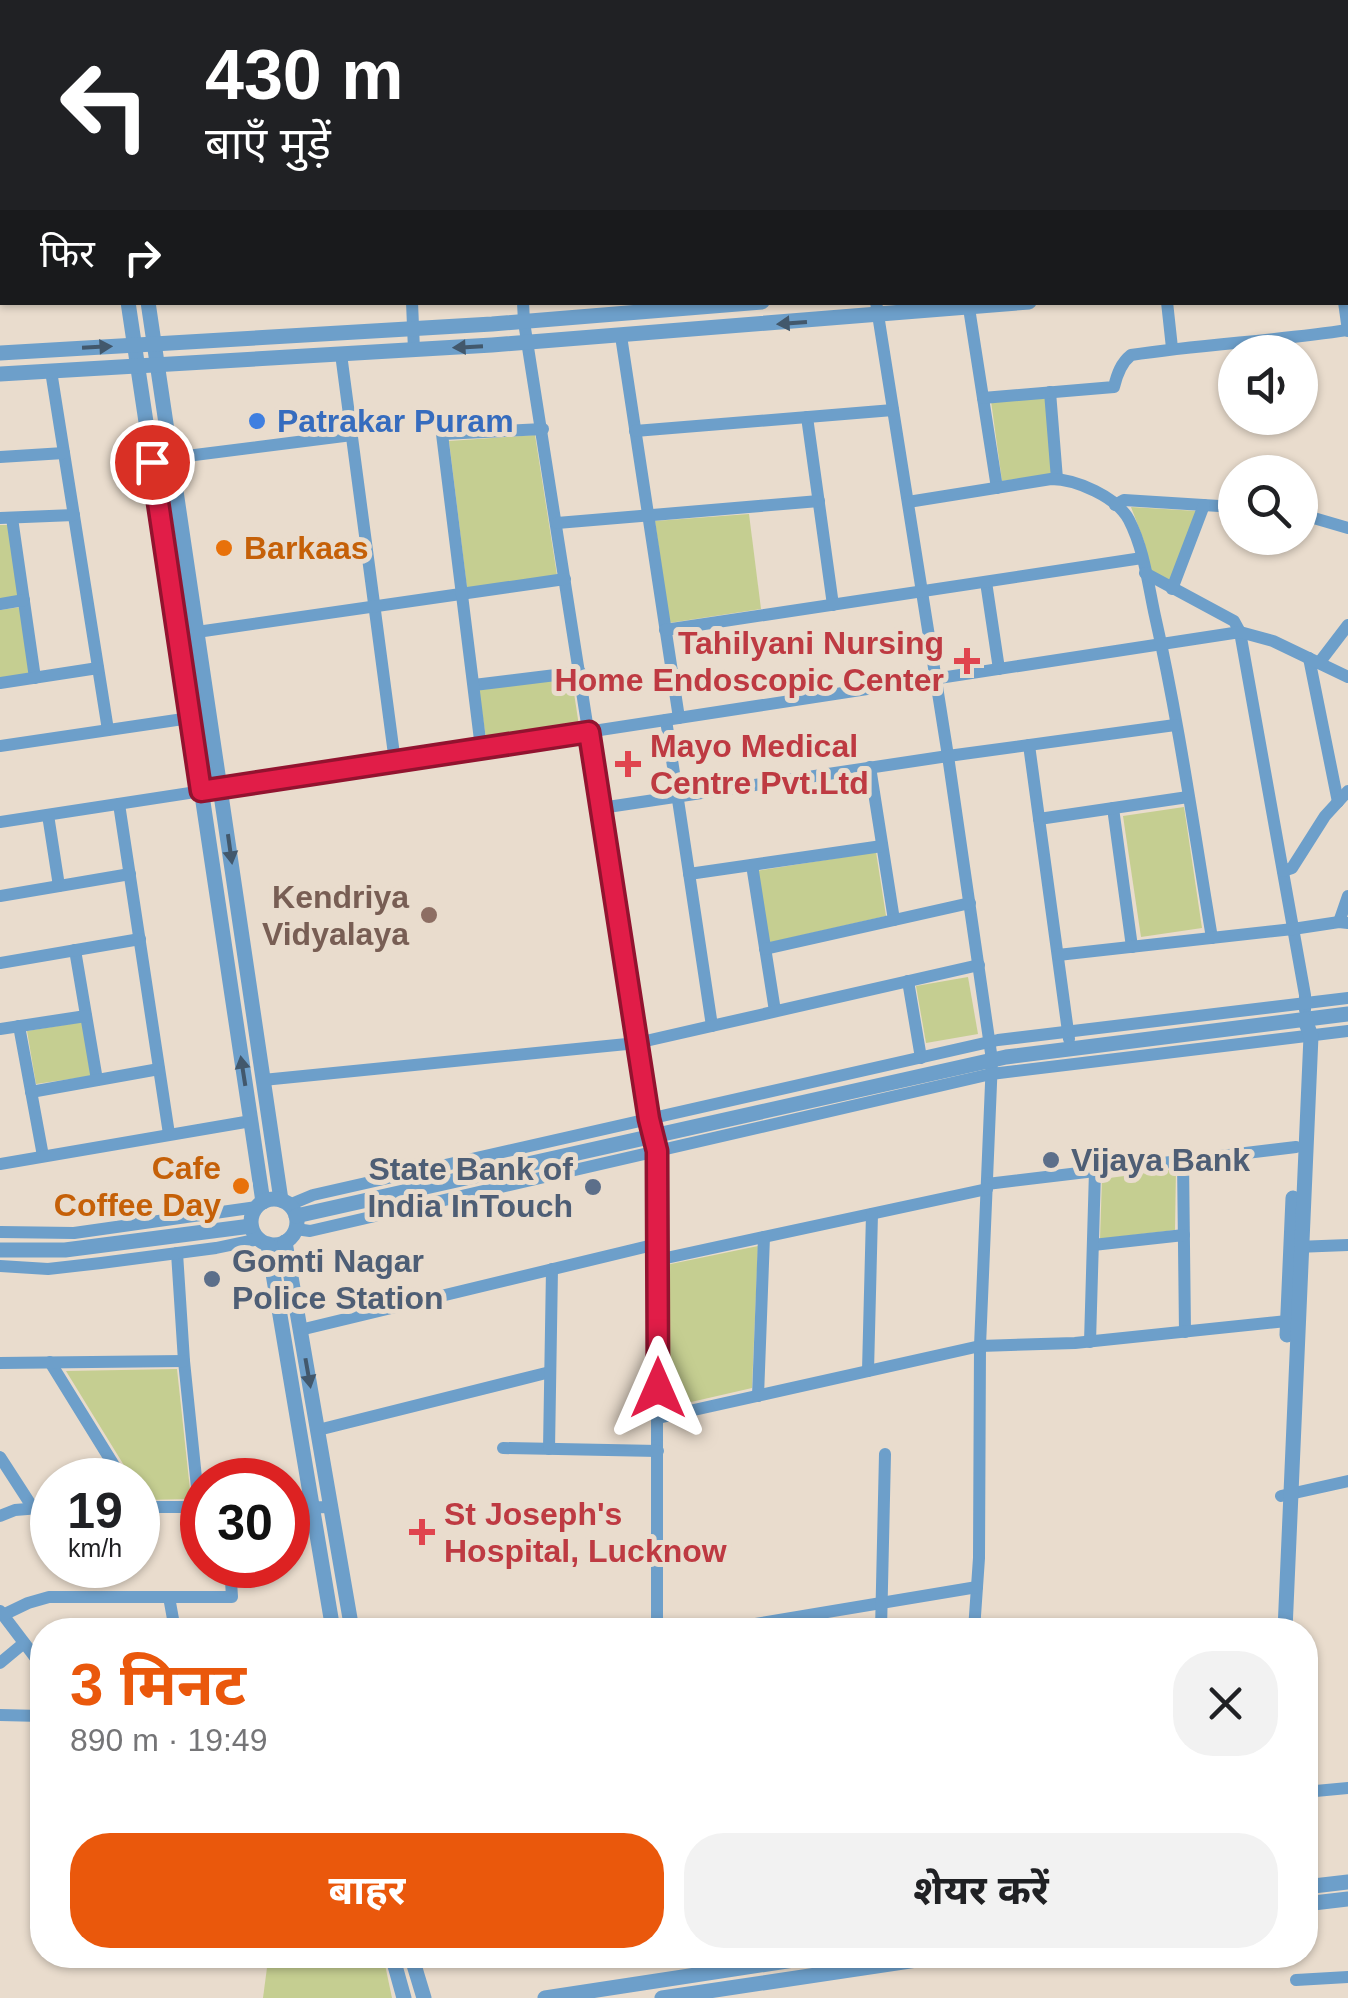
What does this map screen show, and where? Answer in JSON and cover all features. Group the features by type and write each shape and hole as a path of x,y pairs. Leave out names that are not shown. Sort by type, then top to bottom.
{"street":[{"path":"128,305 251,1121 260,1204 253,1214 331,1618"},
{"path":"148,305 264,1080 291,1212 285,1242 350,1618"},
{"path":"412,305 414,350"},
{"path":"523,305 653,1135 658,1260 657,1618"},
{"path":"0,352 524,322 702,305"},
{"path":"0,374 621,336 877,309 999,305"},
{"path":"1167,305 1172,348"},
{"path":"984,398 1114,387 1118,372 1131,354 1348,330 1344,305"},
{"path":"969,308 998,488"},
{"path":"877,309 948,756 992,1067 980,1346 975,1618"},
{"path":"621,336 666,630 678,796 712,1026"},
{"path":"341,354 395,762"},
{"path":"51,371 108,730"},
{"path":"1050,392 1057,479"},
{"path":"636,431 894,410"},
{"path":"807,417 833,605"},
{"path":"481,748 442,434 542,429"},
{"path":"171,458 352,435"},
{"path":"0,457 64,453"},
{"path":"908,502 1066,479 1090,488 1128,516 1142,558 1161,644 1212,938"},
{"path":"1115,505 1124,500 1218,507"},
{"path":"557,523 819,501"},
{"path":"1172,589 1204,506"},
{"path":"35,678 24,600 6,518 74,515"},
{"path":"1318,519 1348,528"},
{"path":"666,630 1142,558"},
{"path":"1145,573 1234,621 1240,632 1294,929 1305,1012 1286,1495 1277,1618"},
{"path":"196,632 566,579"},
{"path":"986,582 998,669"},
{"path":"0,604 24,600"},
{"path":"1314,661 1348,625"},
{"path":"0,822 1240,632 1273,641 1348,678"},
{"path":"1283,871 1292,868 1325,816 1343,796 1314,661"},
{"path":"0,683 98,668"},
{"path":"474,685 580,672"},
{"path":"0,746 190,718"},
{"path":"600,808 1175,725"},
{"path":"1028,745 1069,1040"},
{"path":"870,768 894,920"},
{"path":"1039,819 1188,797"},
{"path":"119,804 170,1134"},
{"path":"1112,808 1132,946"},
{"path":"48,814 59,886"},
{"path":"689,874 882,846"},
{"path":"752,865 775,1011"},
{"path":"0,896 130,874"},
{"path":"1058,955 1343,922 1348,896"},
{"path":"765,949 970,903"},
{"path":"0,962 140,939"},
{"path":"75,950 98,1080"},
{"path":"264,1080 637,1042 979,965"},
{"path":"908,981 920,1058"},
{"path":"1305,1012 1348,998"},
{"path":"653,1135 920,1058 990,1042 1069,1040 1305,1012 1348,1014"},
{"path":"0,1029 86,1016"},
{"path":"19,1026 43,1156"},
{"path":"0,1232 90,1231 260,1204 291,1212 992,1067 1348,1031"},
{"path":"1285,1618 1287,1321 1296,1247 1296,1147 1306,1036"},
{"path":"992,1067 1069,1040"},
{"path":"31,1092 160,1069"},
{"path":"0,1164 251,1121"},
{"path":"658,1260 987,1186 1296,1147"},
{"path":"1183,1160 1185,1332"},
{"path":"1090,1342 1096,1170"},
{"path":"868,1371 872,1214"},
{"path":"0,1250 64,1250 259,1236 285,1242"},
{"path":"0,1266 48,1268 216,1248 259,1236"},
{"path":"1093,1246 1184,1236"},
{"path":"758,1396 764,1237"},
{"path":"300,1330 657,1244"},
{"path":"1296,1247 1348,1246"},
{"path":"177,1253 195,1458"},
{"path":"550,1449 552,1269"},
{"path":"658,1418 980,1346 1090,1342 1287,1321"},
{"path":"0,1362 184,1361"},
{"path":"50,1362 109,1458"},
{"path":"318,1430 550,1372"},
{"path":"503,1448 658,1451"},
{"path":"881,1618 884,1454"},
{"path":"0,1457 30,1505"},
{"path":"1286,1495 1348,1480"},
{"path":"312,1508 331,1507"},
{"path":"0,1516 30,1508"},
{"path":"791,1618 977,1587"},
{"path":"30,1651 1,1613 49,1597 232,1596 231,1588"},
{"path":"169,1597 173,1618"},
{"path":"0,1663 24,1643"},
{"path":"0,1715 30,1716"},
{"path":"1318,1791 1348,1788"},
{"path":"1318,1885 1348,1882"},
{"path":"1318,1903 1348,1900"},
{"path":"396,1968 404,1998"},
{"path":"415,1968 424,1998"},
{"path":"544,1998 729,1968"},
{"path":"792,1968 793,1978"},
{"path":"662,1998 861,1968"},
{"path":"1296,1980 1348,1977"}],"green space":[{"path":"1046,398 1052,474 1002,481 991,401"},
{"path":"535,435 557,575 467,588 449,441"},
{"path":"1131,507 1197,511 1170,582 1151,571"},
{"path":"749,514 761,609 669,623 655,521"},
{"path":"0,525 8,525 18,596 0,599"},
{"path":"21,607 30,674 0,678 0,610"},
{"path":"571,673 579,726 486,738 478,686"},
{"path":"1184,807 1202,928 1141,937 1123,816"},
{"path":"876,852 886,916 768,943 756,871"},
{"path":"968,977 978,1034 926,1043 916,986"},
{"path":"82,1022 91,1076 36,1084 27,1031"},
{"path":"1176,1169 1175,1230 1100,1239 1102,1179"},
{"path":"758,1246 752,1388 665,1408 666,1265"},
{"path":"177,1369 187,1458 180,1458 180,1499 160,1500 160,1458 119,1458 66,1371"},
{"path":"267,1968 386,1968 392,1998 263,1998"}],"place":[{"name":"Patrakar Puram","path":"257,421"},
{"name":"Barkaas","path":"224,548"},
{"name":"Tahilyani Nursing Home Endoscopic Center","path":"967,661"},
{"name":"Mayo Medical Centre Pvt.Ltd","path":"628,764"},
{"name":"Kendriya Vidyalaya","path":"429,915"},
{"name":"Vijaya Bank","path":"1051,1160"},
{"name":"Cafe Coffee Day","path":"241,1186"},
{"name":"State Bank of India InTouch","path":"593,1187"},
{"name":"Gomti Nagar Police Station","path":"212,1279"},
{"name":"St Joseph's Hospital, Lucknow","path":"422,1532"}],"route":[{"path":"152,462 201,791 589,732 657,1151 658,1388"}]}
